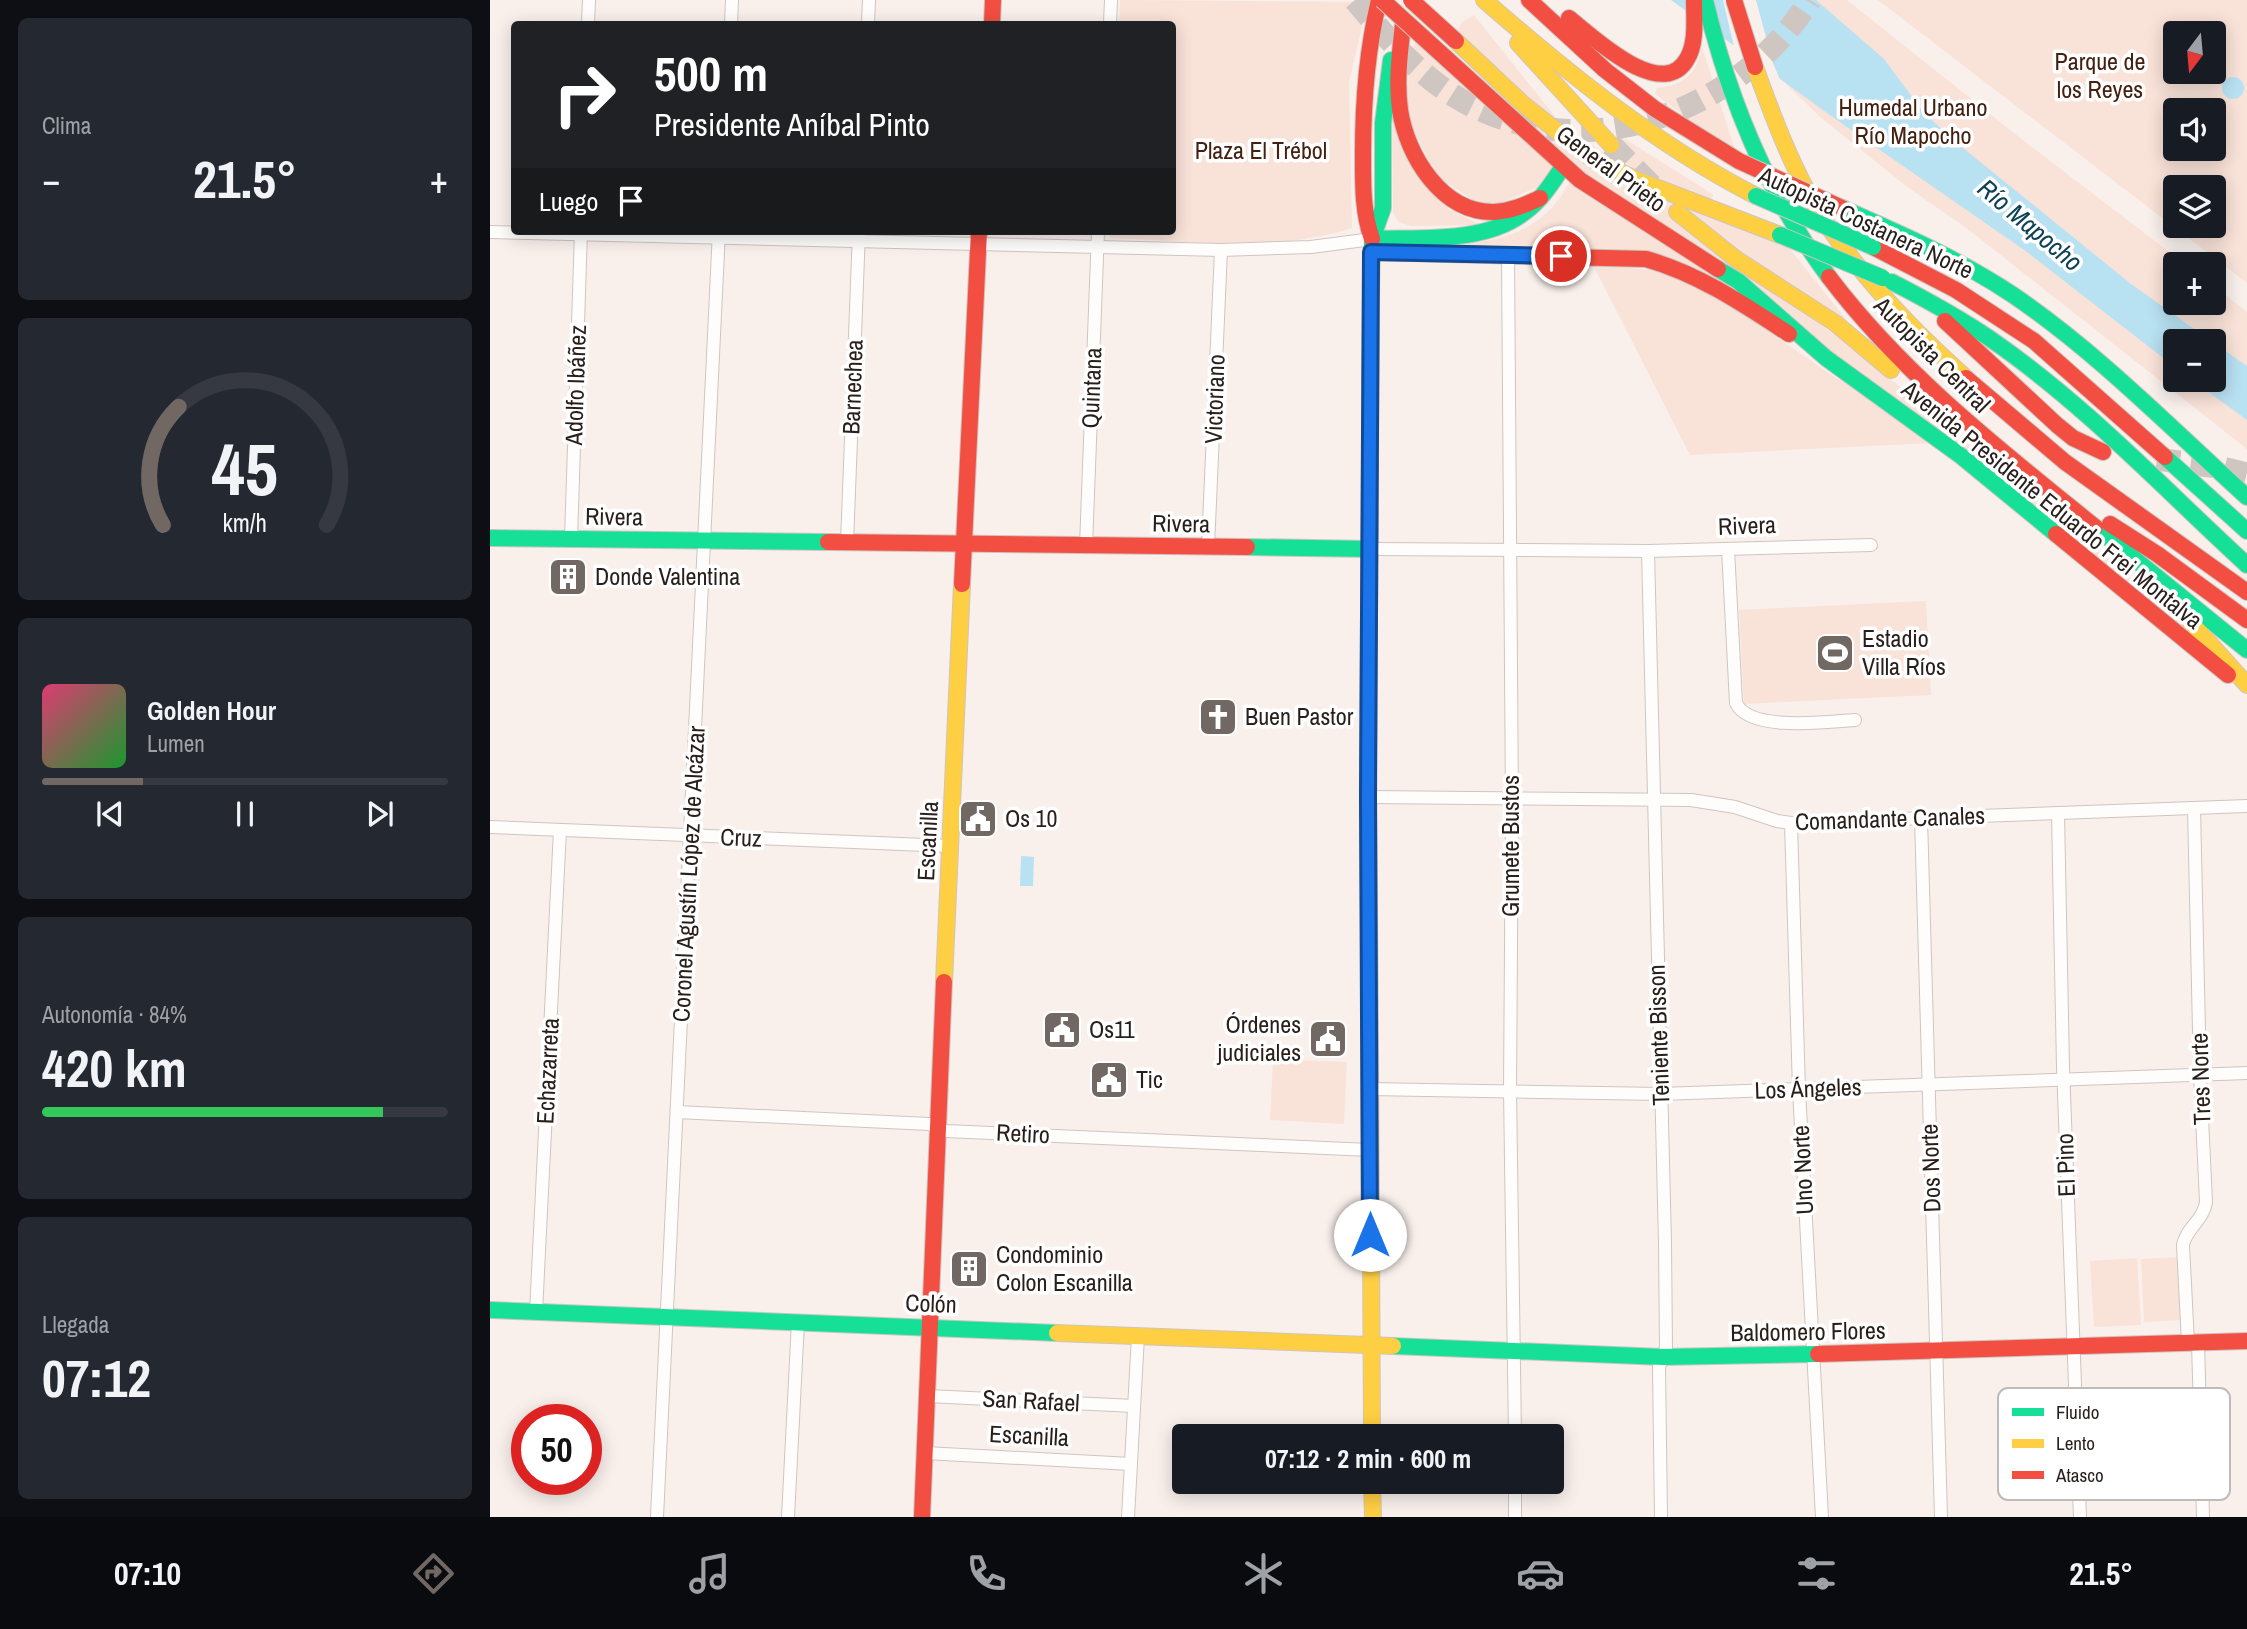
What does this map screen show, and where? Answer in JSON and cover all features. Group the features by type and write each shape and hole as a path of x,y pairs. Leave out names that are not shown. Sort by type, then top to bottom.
{"main road":[{"path":"992,21 993,0"},
{"path":"1372,1424 1368,797 1372,246 1364,212 1363,92 1369,41 1380,0"},
{"name":"General Prieto","path":"1380,0 1580,180 1738,281 1826,358"},
{"path":"1372,246 1383,208 1383,123 1386,87 1402,24 1412,0"},
{"name":"General Prieto","path":"1412,0 1531,111 1577,149 1601,164 1888,280"},
{"path":"1484,0 1539,69 1560,99 1569,121"},
{"name":"Autopista Costanera Norte","path":"1484,0 1582,83 1645,131 1711,173 1756,196 1873,247 1959,290 2034,341 2247,531"},
{"name":"Autopista Costanera Norte","path":"1528,0 1605,70 1681,126 1739,161 1945,254 2011,294 2080,346 2247,497"},
{"path":"1539,0 1638,69 1652,74 1667,74 1682,67 1689,54 1694,0"},
{"name":"Autopista Central","path":"1705,0 1735,103 1777,196 1812,254 1855,310 1897,358 1982,438 2247,650"},
{"name":"Autopista Central","path":"1734,0 1776,126 1803,183 1835,236 1902,318 2041,443 2247,592"},
{"path":"1748,0 1757,71"},
{"path":"1402,24 1398,74 1401,114 1407,136 1437,187 1457,203 1482,212 1517,210 1540,198"},
{"path":"1539,69 1611,145"},
{"path":"1372,246 1487,232 1514,221 1540,198 1560,171"},
{"path":"1677,212 1736,259 1835,323 1914,389 1982,438"},
{"name":"Escanilla","path":"922,1517 937,1127 979,237"},
{"path":"1372,246 1507,255 1630,257 1674,266 1697,275 1826,358"},
{"path":"1888,280 1941,317 2073,438 2106,452 2088,450 2063,441 1952,365"},
{"path":"1888,280 1950,312 2029,366 2247,565"},
{"name":"Avenida Presidente Eduardo Frei Montalva","path":"1826,358 1961,456 2247,690"},
{"path":"2024,471 2157,554 2247,620"},
{"path":"2221,473 2247,491"},
{"name":"Rivera","path":"490,538 1370,549"},
{"path":"2116,544 2201,632 2247,685"},
{"name":"Colón","path":"490,1310 1371,1345"},
{"name":"Baldomero Flores","path":"1371,1345 1662,1357 1937,1352 2247,1341"},
{"path":"1373,1494 1373,1517"}],"street":[{"path":"588,21 589,0"},
{"path":"731,21 732,0"},
{"path":"868,21 869,0"},
{"path":"1110,21 1111,0"},
{"path":"490,232 511,232"},
{"name":"Adolfo Ibáñez","path":"571,539 581,235"},
{"name":"Coronel Agustín López de Alcázar","path":"657,1517 719,235"},
{"path":"789,235 979,237 1097,247 1221,250 1372,246"},
{"name":"Quintana","path":"1086,546 1098,235"},
{"name":"Barnechea","path":"846,542 859,236"},
{"name":"Victoriano","path":"1208,547 1221,250"},
{"name":"Grumete Bustos","path":"1507,255 1512,797 1510,1090 1515,1424"},
{"name":"Rivera","path":"1370,549 1648,551 1871,545"},
{"path":"1728,549 1736,703 1741,711 1751,717 1781,722 1855,720"},
{"name":"Teniente Bisson","path":"1648,551 1666,1348 1659,1367 1661,1517"},
{"name":"Comandante Canales","path":"1368,797 1653,798 1714,803 1791,823 2247,806"},
{"name":"Tres Norte","path":"2194,808 2200,1075 2206,1202 2203,1215 2186,1235 2183,1245 2196,1388"},
{"name":"El Pino","path":"2058,814 2063,1080 2075,1388"},
{"name":"Dos Norte","path":"1921,818 1941,1517"},
{"name":"Uno Norte","path":"1791,823 1799,1090 1822,1517"},
{"name":"Cruz","path":"490,827 950,846"},
{"name":"Echazarreta","path":"536,1312 560,830"},
{"name":"Los Ángeles","path":"1369,1089 1661,1094 2247,1073"},
{"name":"Retiro","path":"677,1112 929,1124 946,1131 1370,1150"},
{"path":"788,1517 798,1322"},
{"path":"1128,1517 1138,1336"},
{"name":"San Rafael","path":"928,1396 1134,1406"},
{"name":"Escanilla","path":"925,1453 1131,1464"},
{"path":"1515,1494 1515,1517"}],"green space":[{"name":"Plaza El Trébol","path":"1120,0 1368,2 1349,82 1352,228 1324,235 1264,243 1110,238 1110,235 1176,235 1176,21 1119,21"},
{"name":"Humedal Urbano Río Mapocho","path":"1677,0 1847,0 2169,252 2163,252 2163,315 2226,315 2226,295 2247,312 2247,449 2175,392 2226,392 2226,329 2163,329 2163,383 1820,117 1782,80"},
{"name":"Parque de los Reyes","path":"1878,0 2247,0 2247,283 2226,267 2226,252 2207,252 2188,238 2226,238 2226,175 2163,175 2163,219"},
{"path":"1474,15 1564,126 1604,153 1609,149 1625,152 1617,142 1622,137 1714,195 1710,200 1630,169 1605,157 1565,130 1527,98 1458,30 1462,22"},
{"path":"1415,42 1558,167 1551,181 1487,209 1436,176 1407,116 1409,67"},
{"path":"1702,47 1734,147 1687,118 1655,94 1657,88 1682,81 1693,71"},
{"path":"1461,60 1560,146 1789,248 1849,323 1787,298 1887,376 2169,609 2194,631 2213,653 1591,179"},
{"path":"1392,113 1448,209 1481,225 1411,226 1399,222 1393,213"},
{"path":"1571,179 1732,285 1681,264 1391,245 1469,243 1517,232 1537,221 1556,203"},
{"path":"1593,265 1650,270 1703,287 1931,443 1690,455"},
{"name":"Estadio Villa Ríos","path":"1926,601 1931,695 1744,704 1739,610"},
{"path":"1273,1059 1347,1062 1344,1124 1270,1120"},
{"path":"2178,1257 2182,1320 2144,1322 2141,1259"},
{"path":"2137,1258 2141,1325 2094,1327 2090,1261"}],"water":[{"name":"Río Mapocho","path":"1671,0 1816,0 1884,59 1924,113 1963,148 2163,307 2163,315 2175,315 2194,329 2163,329 2163,358 2027,252 1834,118"},
{"path":"2229,77 2237,77 2244,84 2244,92 2237,99 2229,99 2222,92 2222,84 2226,84"},
{"path":"2226,351 2247,366 2247,420 2208,392 2226,392"},
{"path":"1021,856 1034,857 1033,886 1020,886"}],"pier":[{"path":"1723,0 1756,0 1773,63 1782,85 1735,51"}],"tunnel":[{"path":"1355,0 1412,62 1444,89 1462,100 1481,110 1527,125 1573,131 1620,127 1665,115 1708,96 1747,70 1781,38 1810,0"},
{"path":"1611,145 1655,189"},
{"path":"2157,459 2247,474"}],"traffic: fast":[{"path":"1705,0 1726,74 1753,145 1787,213 1829,277"},
{"path":"1371,296 1372,239 1383,208 1383,123 1391,60"},
{"path":"1372,239 1452,237 1491,229 1509,222 1530,208 1560,171"},
{"path":"1756,196 1873,247"},
{"path":"1842,208 1908,237 2013,295 2104,366 2247,497"},
{"path":"1780,235 1883,278"},
{"path":"1718,269 1738,281 1826,358 1961,456 2056,534"},
{"path":"1892,282 1977,330 2058,390 2247,565"},
{"path":"2165,457 2247,531"},
{"path":"2095,527 2247,650"},
{"path":"490,538 828,542"},
{"path":"1247,547 1370,549"},
{"path":"1368,778 1370,1043"},
{"path":"490,1310 1057,1333"},
{"path":"1393,1346 1663,1357 1818,1354"}],"traffic: slow":[{"path":"1484,0 1548,55 1648,131 1756,196"},
{"path":"1456,41 1523,104 1592,159 1637,180 1780,235"},
{"path":"1518,43 1611,145"},
{"path":"1755,67 1792,160 1820,214 1852,259 1887,301 1966,378"},
{"path":"1677,212 1736,259 1835,323 1891,370"},
{"path":"1368,778 1371,296"},
{"path":"944,982 962,584"},
{"path":"2186,617 2247,685"},
{"path":"1370,1043 1372,1424"},
{"path":"1057,1333 1393,1346"},
{"path":"1372,1494 1373,1517"}],"traffic: jam":[{"path":"992,21 993,0"},
{"path":"1372,239 1364,196 1363,133 1369,57 1379,0"},
{"path":"1382,0 1447,59"},
{"path":"1411,0 1456,41"},
{"path":"1529,0 1605,70 1655,109 1739,161"},
{"path":"1569,18 1628,62 1661,74 1676,71 1690,53 1694,30 1694,0"},
{"path":"1734,0 1755,67"},
{"path":"1403,24 1398,77 1400,110 1410,145 1430,179 1458,203 1475,210 1506,210 1540,198"},
{"path":"1447,59 1580,180 1718,269"},
{"path":"1739,161 1842,208"},
{"path":"962,584 979,235"},
{"path":"1873,247 1956,290 2034,341 2165,457"},
{"path":"1372,252 1646,259 1702,281 1789,334"},
{"path":"1829,277 1888,347 1921,379 1989,440 2095,527"},
{"path":"1945,321 2057,425 2073,438 2103,452"},
{"path":"1966,378 2065,462 2247,592"},
{"path":"2110,524 2157,554 2247,620"},
{"path":"2056,534 2228,675"},
{"path":"828,542 1247,547"},
{"path":"922,1517 944,982"},
{"path":"1818,1354 2247,1341"}],"place":[{"name":"Donde Valentina","path":"568,577"},
{"name":"Estadio Villa Ríos","path":"1835,653"},
{"name":"Buen Pastor","path":"1218,717"},
{"name":"Os 10","path":"978,819"},
{"name":"Os11","path":"1062,1030"},
{"name":"Órdenes judiciales","path":"1328,1039"},
{"name":"Tic","path":"1109,1080"},
{"name":"Condominio Colon Escanilla","path":"969,1269"}],"route":[{"path":"1370,1235 1368,797 1371,252 1561,256"}]}
